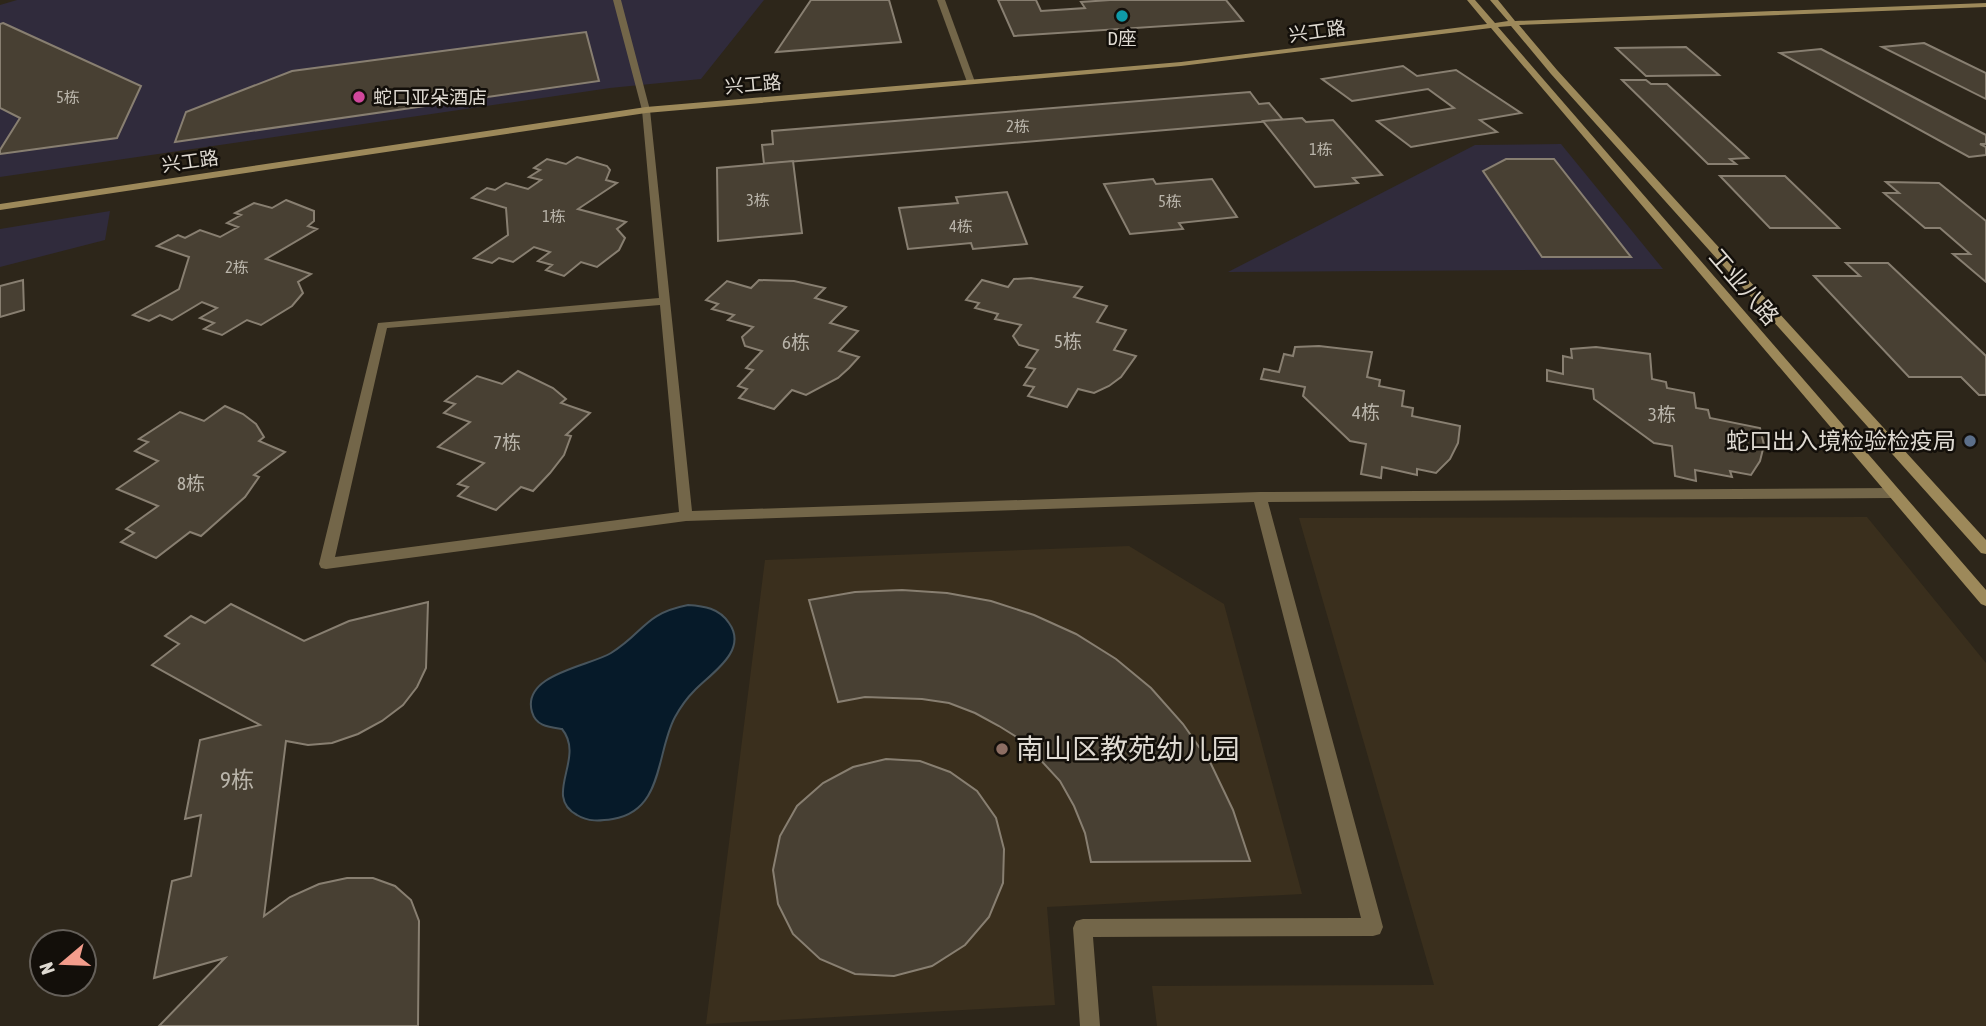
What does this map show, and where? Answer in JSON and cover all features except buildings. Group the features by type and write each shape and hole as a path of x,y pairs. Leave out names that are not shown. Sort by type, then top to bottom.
{"street":[{"name":"工业八路","path":"1471,0 1986,600"},
{"name":"工业八路","path":"1494,0 1563,82 1986,549"},
{"name":"兴工路","path":"0,206 646,110 1278,54 1513,23 1986,5"}],"lane":[{"path":"617,0 646,110 686,516"},
{"path":"941,0 971,82"},
{"path":"665,301 382,325 326,564 686,516 1260,497 1894,493"},
{"path":"1090,1026 1083,928 1373,927 1260,497"}],"shaded area":[{"path":"17,0 764,0 701,79 610,88 0,177 0,5"},
{"path":"1561,144 1663,269 1228,272 1475,145"},
{"path":"110,211 105,240 0,267 0,229"},
{"path":"1867,517 1986,663 1986,1026 1157,1026 1152,986 1434,985 1299,518"},
{"name":"南山区教苑幼儿园","path":"1129,546 1224,604 1302,894 1047,907 1055,1005 706,1024 765,560"}],"water":[{"path":"688,605 711,609 725,618 734,633 731,652 691,694 677,714 669,731 656,778 642,805 630,814 613,819 585,819 577,815 567,807 563,798 570,752 568,740 562,729 536,720 531,699 547,680 611,653 662,613"}],"place":[{"name":"D座","path":"1122,16"},
{"name":"蛇口亚朵酒店","path":"359,97"},
{"name":"蛇口出入境检验检疫局","path":"1970,441"},
{"name":"南山区教苑幼儿园","path":"1002,749"}]}
